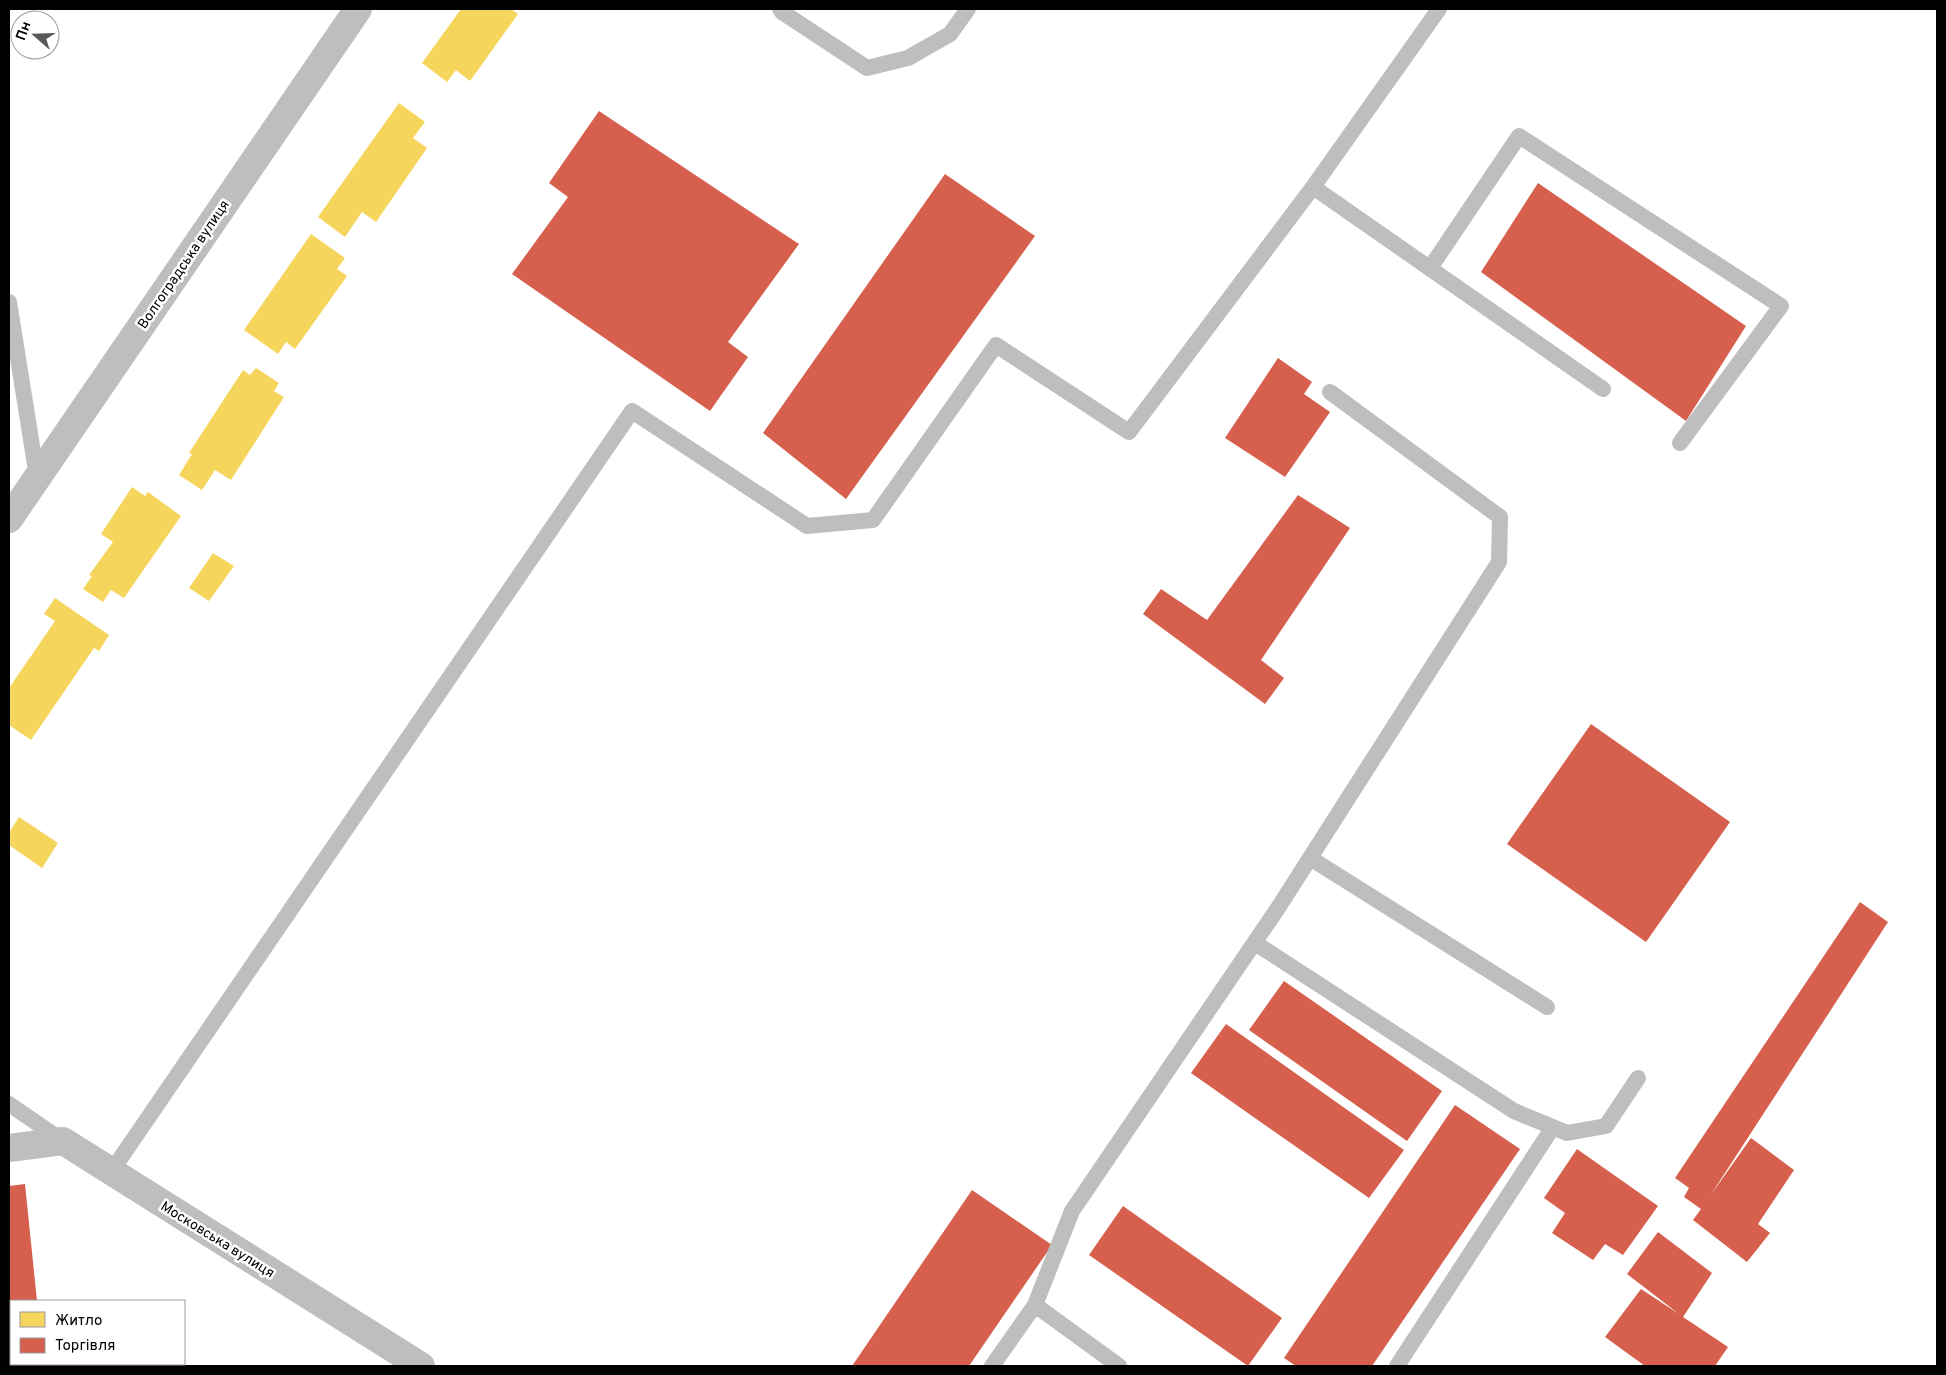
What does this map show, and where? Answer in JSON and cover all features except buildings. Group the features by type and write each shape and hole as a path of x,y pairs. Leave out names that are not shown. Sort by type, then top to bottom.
{"street":[{"name":"Волгоградська вулиця","path":"9,519 358,9"},
{"name":"Московська вулиця","path":"63,1141 421,1366"},
{"path":"9,1148 63,1141"}],"lane":[{"path":"780,9 867,68 908,58 950,34 968,9"},
{"path":"111,1172 632,411 807,526 873,520 996,345 1129,432 1314,187 1439,9"},
{"path":"1430,268 1519,136 1781,306 1680,443"},
{"path":"1314,187 1603,389"},
{"path":"9,302 37,477"},
{"path":"992,1366 1035,1305 1072,1211 1310,858 1499,562 1500,517 1330,392"},
{"path":"1310,858 1547,1007"},
{"path":"1254,943 1514,1111 1567,1133 1606,1126 1638,1078"},
{"path":"9,1104 63,1141"},
{"path":"1397,1366 1553,1127"},
{"path":"1035,1305 1119,1366"}]}
